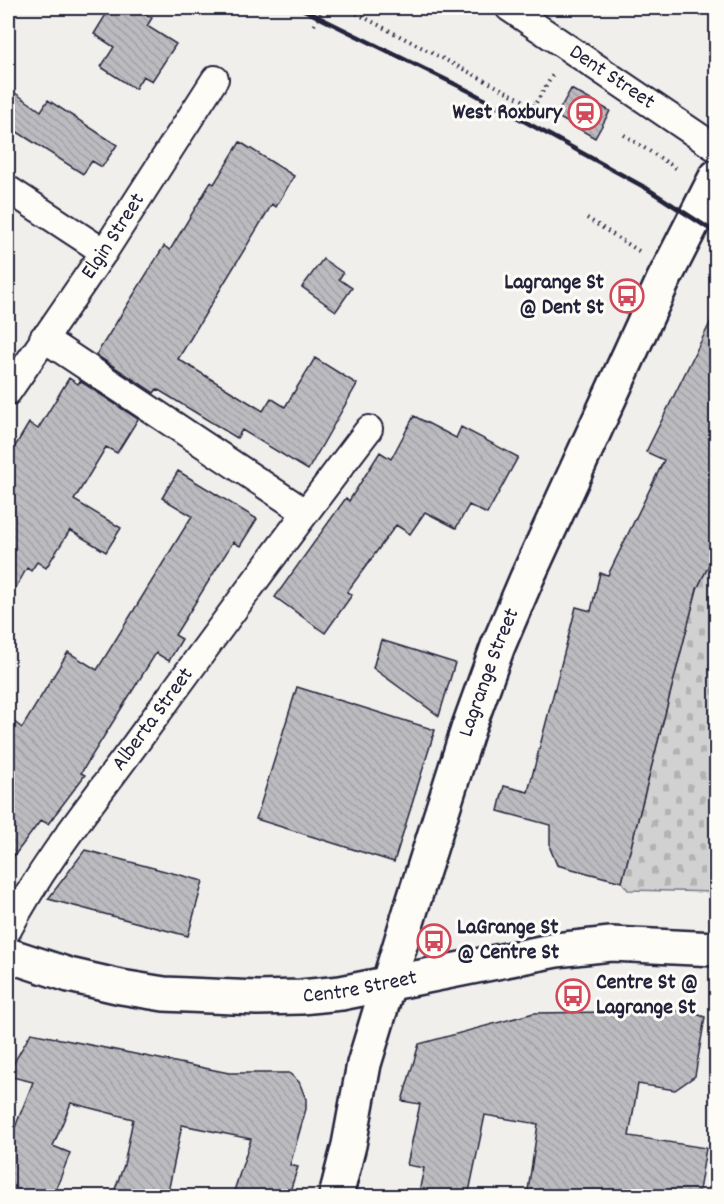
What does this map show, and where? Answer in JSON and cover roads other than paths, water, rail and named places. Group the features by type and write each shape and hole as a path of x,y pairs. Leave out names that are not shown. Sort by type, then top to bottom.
{"main road":[{"name":"Lagrange Street","path":"336,1197 349,1144 360,1079 388,983 469,726 498,646 526,578 663,281 717,177"},
{"name":"Centre Street","path":"8,955 69,975 164,994 208,997 301,997 341,993 556,950 611,944 717,949"}],"street":[{"name":"Dent Street","path":"509,8 717,148"},
{"name":"Elgin Street","path":"8,392 104,252 215,79"},
{"path":"8,189 104,252"},
{"path":"43,338 305,512"},
{"name":"Alberta Street","path":"8,930 30,888 63,840 369,429"}],"railway":[{"path":"300,8 471,92 646,188 716,233"}],"place":[{"name":"West Roxbury","path":"585,113"},
{"name":"Lagrange St @ Dent St","path":"627,296"},
{"name":"LaGrange St @ Centre St","path":"434,941"},
{"name":"Centre St @ Lagrange St","path":"573,996"}]}
